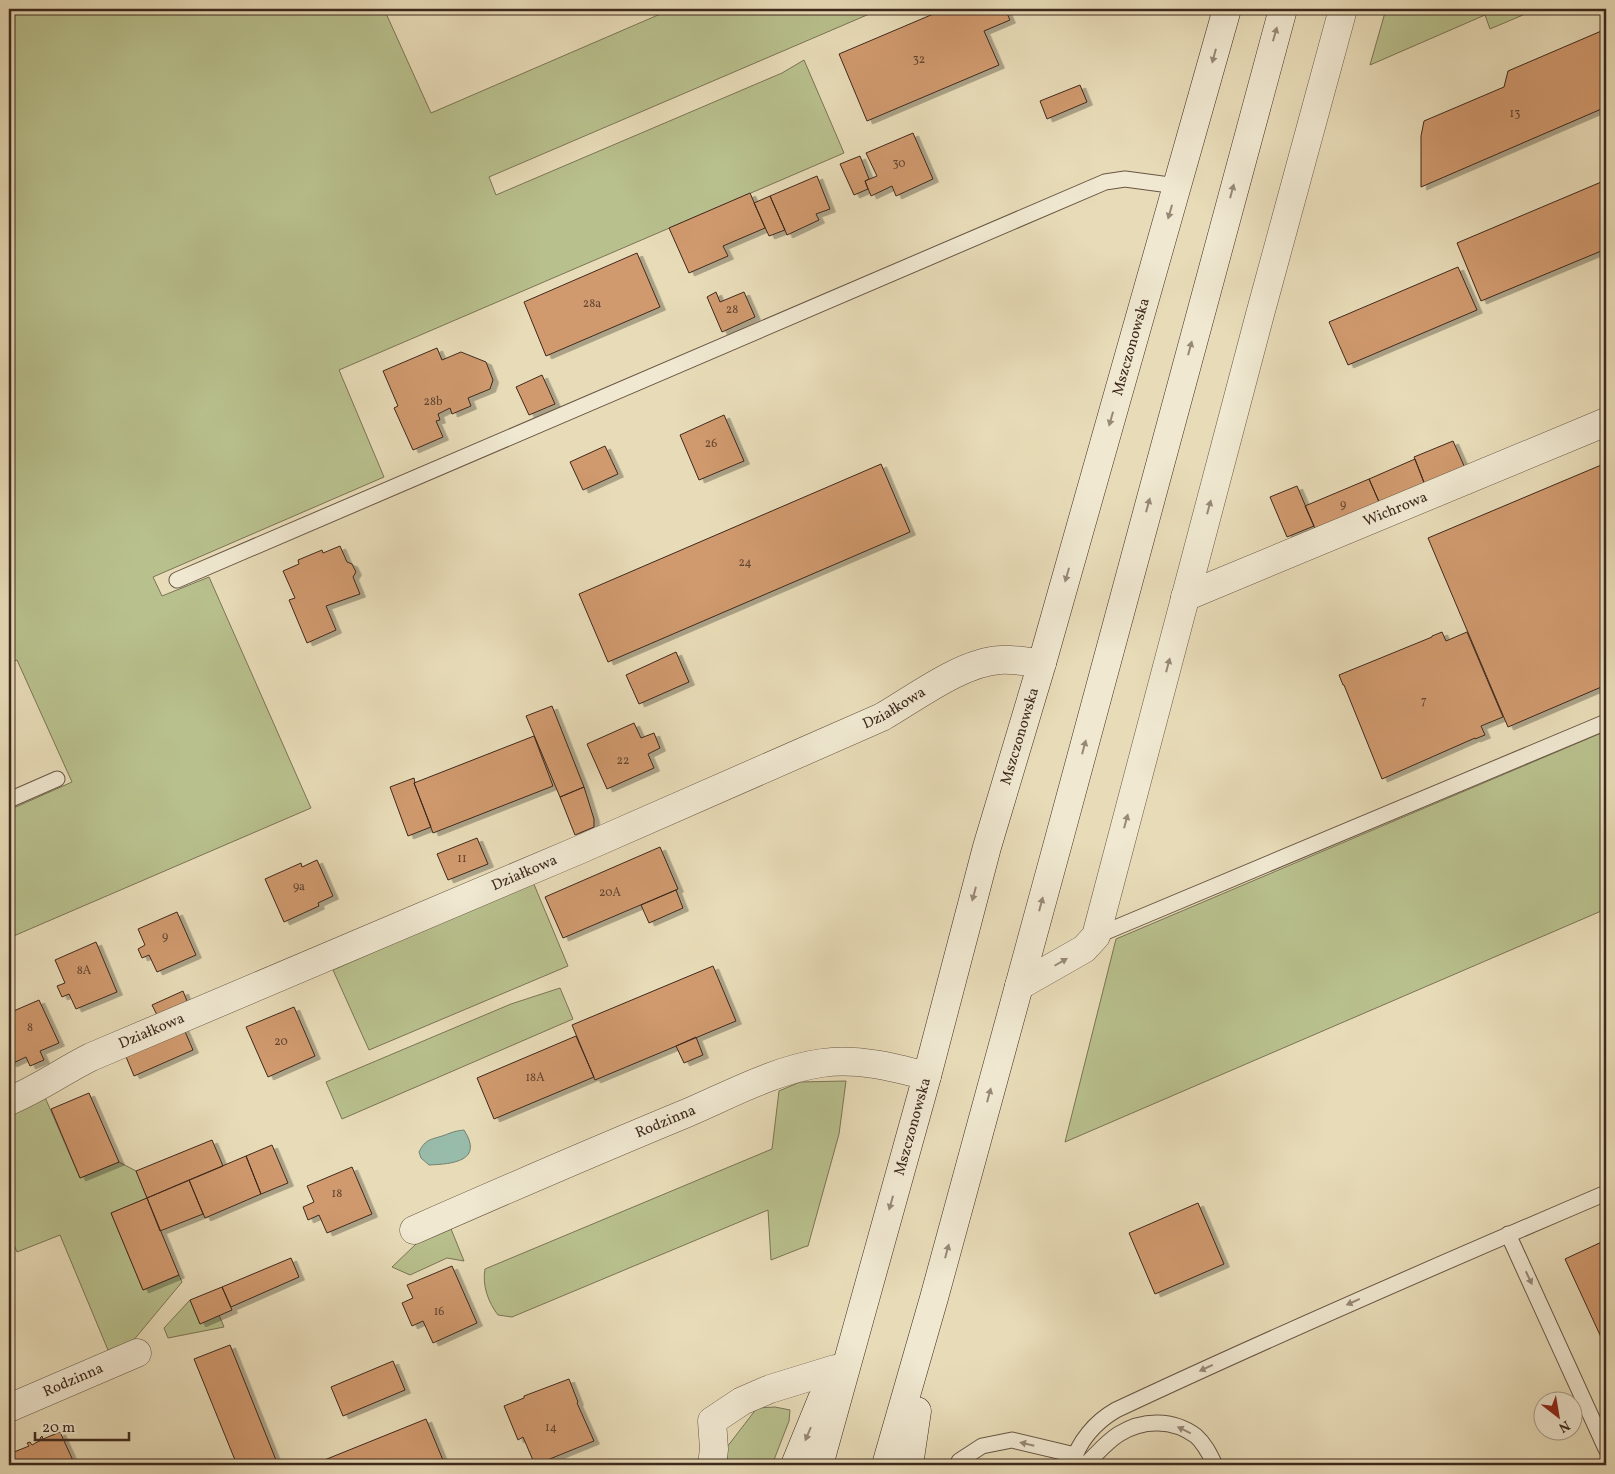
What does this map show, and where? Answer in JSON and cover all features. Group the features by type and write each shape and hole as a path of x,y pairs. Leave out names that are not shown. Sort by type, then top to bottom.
{"street":[{"name":"Mszczonowska","path":"819,1465 927,1076 987,847 1042,663 1227,9"},
{"path":"886,1465 934,1298 1019,986 1282,9"},
{"path":"1019,986 1084,949 1096,936 1343,9"},
{"name":"Wichrowa","path":"1185,597 1606,422"},
{"name":"Działkowa","path":"9,1101 51,1080 91,1056 579,850 882,717 918,694 976,664 1000,660 1042,663"},
{"name":"Rodzinna","path":"414,1230 614,1143 770,1078 802,1067 823,1063 853,1062 882,1065 927,1076"},
{"path":"795,1465 867,1292"},
{"path":"908,1465 934,1298"},
{"name":"Rodzinna","path":"9,1408 137,1353"},
{"path":"712,1465 714,1448 712,1421 742,1401 770,1389 835,1369"}],"lane":[{"path":"177,580 1105,182 1125,179 1177,186"},
{"path":"1096,936 1606,722"},
{"path":"9,800 57,779"},
{"path":"1077,1462 1086,1437 1107,1415 1250,1348 1508,1234 1606,1193"},
{"path":"1508,1234 1606,1449"},
{"path":"1077,1462 1120,1434 1140,1425 1154,1422 1183,1429 1196,1437 1208,1452 1215,1465"},
{"path":"958,1465 959,1461 982,1446 1012,1440 1077,1462"}],"shaded area":[{"path":"9,9 384,9 431,113 672,9 881,9 489,177 496,195 782,73 804,60 844,153 339,370 384,477 153,577 162,596 209,577 311,808 9,938 9,810 72,782 17,660 9,663"},
{"path":"1386,9 1537,9 1490,29 1485,15 1370,65"},
{"path":"1606,731 1606,909 1065,1142 1116,939"},
{"path":"533,882 568,966 369,1050 333,970"},
{"path":"560,988 573,1019 342,1119 326,1082 511,1004"},
{"path":"846,1081 839,1134 808,1246 771,1260 768,1210 512,1317 498,1315 494,1310 485,1287 485,1269 772,1149 779,1091 800,1082"},
{"path":"44,1095 80,1178 119,1162 136,1171 147,1198 111,1213 143,1290 179,1275 182,1282 132,1342 108,1350 60,1235 17,1252 9,1233 9,1110"},
{"path":"464,1130 469,1140 470,1148 468,1154 463,1159 456,1162 429,1165 421,1158 419,1152 427,1142 452,1132"},
{"path":"451,1229 464,1261 447,1258 410,1275 392,1267 416,1244"},
{"path":"190,1300 200,1324 219,1315 224,1327 168,1338 164,1328"},
{"path":"775,1407 790,1410 789,1421 772,1465 727,1465 727,1447 757,1408"}],"building":[{"path":"945,9 1005,9 1010,20 984,31 999,65 867,121 839,54"},
{"path":"1606,29 1606,107 1421,187 1421,136 1424,121 1504,87 1508,71"},
{"path":"1080,85 1087,102 1047,119 1040,101"},
{"path":"913,133 933,179 896,196 892,186 871,196 865,181 877,176 866,153"},
{"path":"860,156 869,179 865,181 868,189 854,195 840,164"},
{"path":"817,176 830,209 816,214 819,220 787,235 770,196"},
{"path":"1606,180 1606,249 1481,301 1457,243"},
{"path":"750,193 765,228 723,246 728,256 689,273 669,228"},
{"path":"770,196 785,230 769,236 754,203"},
{"path":"637,253 660,307 546,356 524,302"},
{"path":"1458,267 1477,310 1348,365 1329,322"},
{"path":"716,292 720,302 744,292 755,317 722,332 707,297"},
{"path":"437,348 442,360 461,352 486,362 493,380 490,389 468,398 471,406 452,414 450,408 438,414 440,420 436,421 443,437 413,450 394,408 398,406 383,371"},
{"path":"542,375 555,404 529,415 516,387"},
{"path":"724,415 744,461 699,480 680,435"},
{"path":"1453,441 1465,468 1425,485 1414,457"},
{"path":"605,446 618,474 583,490 570,462"},
{"path":"1415,459 1425,485 1380,504 1369,479"},
{"path":"1606,463 1606,685 1508,727 1428,538"},
{"path":"881,464 910,532 608,662 579,594"},
{"path":"1369,479 1380,504 1316,531 1305,506"},
{"path":"1297,486 1314,526 1287,537 1270,497"},
{"path":"340,546 347,562 352,564 356,572 353,577 360,594 326,606 336,630 307,643 289,600 295,598 283,571 299,564 298,560 322,550 323,553"},
{"path":"1442,632 1446,641 1467,632 1503,717 1481,726 1485,735 1382,779 1339,675"},
{"path":"676,652 689,682 639,704 626,675"},
{"path":"552,706 584,787 560,797 526,716"},
{"path":"634,723 641,738 654,733 660,748 648,754 654,768 607,789 587,744"},
{"path":"534,736 553,786 433,833 414,783"},
{"path":"414,778 414,783 431,827 408,836 390,787"},
{"path":"584,787 594,819 594,827 575,835 560,797"},
{"path":"477,838 488,864 448,880 437,854"},
{"path":"660,847 678,889 563,938 545,897"},
{"path":"317,860 333,896 318,903 319,906 284,922 265,879 301,863 302,867"},
{"path":"676,890 683,908 649,923 641,905"},
{"path":"177,912 196,955 157,972 149,955 142,958 138,949 145,945 138,929"},
{"path":"96,942 117,992 76,1009 69,994 62,997 57,986 65,983 55,960"},
{"path":"713,966 736,1021 595,1080 572,1025"},
{"path":"183,991 189,1006 159,1019 152,1005"},
{"path":"39,1000 59,1043 40,1051 44,1060 30,1066 26,1057 11,1064 9,1059 9,1013"},
{"path":"294,1007 315,1056 268,1077 246,1027"},
{"path":"183,1027 193,1050 134,1076 124,1052"},
{"path":"576,1036 594,1077 494,1119 477,1078"},
{"path":"696,1037 703,1055 684,1063 676,1046"},
{"path":"89,1093 119,1162 80,1178 51,1109"},
{"path":"212,1140 223,1166 147,1198 136,1171"},
{"path":"272,1145 288,1183 261,1194 246,1156"},
{"path":"246,1156 261,1194 205,1218 189,1180"},
{"path":"352,1167 372,1214 327,1233 319,1215 308,1220 303,1207 314,1202 307,1186"},
{"path":"189,1180 203,1214 160,1231 147,1198"},
{"path":"147,1198 179,1275 143,1290 111,1213"},
{"path":"1198,1203 1224,1264 1155,1294 1129,1233"},
{"path":"1606,1240 1606,1348 1565,1259"},
{"path":"291,1258 299,1277 231,1307 222,1287"},
{"path":"452,1266 477,1323 433,1343 423,1321 412,1326 402,1303 413,1298 407,1285"},
{"path":"222,1287 232,1310 200,1324 190,1300"},
{"path":"230,1345 278,1465 237,1465 194,1359"},
{"path":"393,1361 405,1390 343,1416 331,1387"},
{"path":"569,1379 577,1403 594,1441 535,1465 523,1437 518,1440 504,1406 524,1398 524,1396"},
{"path":"426,1419 445,1465 312,1465"},
{"path":"60,1432 75,1465 14,1465 9,1454 29,1446 27,1443 30,1442 32,1445 41,1440 42,1436 43,1439"}]}
